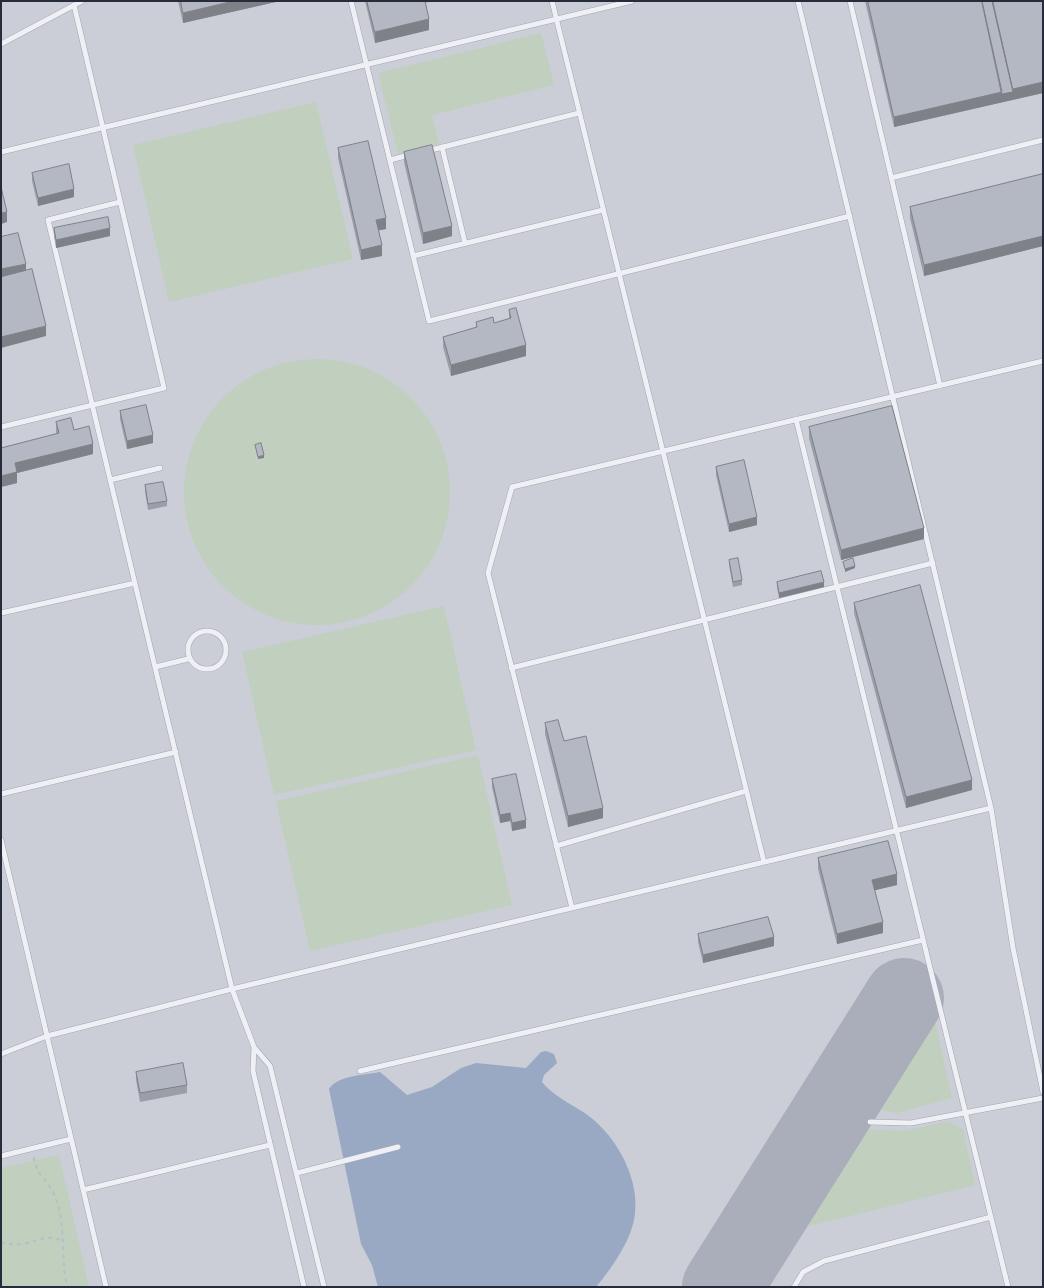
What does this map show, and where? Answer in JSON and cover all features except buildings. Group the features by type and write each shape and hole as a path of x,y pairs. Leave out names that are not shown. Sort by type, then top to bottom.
{"lane":[{"path":"1,44 82,1"},
{"path":"351,1 429,321 850,216"},
{"path":"552,1 764,862"},
{"path":"1,152 632,1"},
{"path":"798,1 992,808 1013,948 1043,1092"},
{"path":"850,1 940,386"},
{"path":"1,427 164,388 74,5"},
{"path":"390,160 579,113"},
{"path":"891,178 1043,140"},
{"path":"442,147 465,244"},
{"path":"120,202 48,220 232,989 254,1047 270,1066 324,1287"},
{"path":"413,256 603,210"},
{"path":"572,908 488,573 512,487 1043,361"},
{"path":"796,420 1008,1287"},
{"path":"110,480 160,468"},
{"path":"512,668 933,564"},
{"path":"1,613 135,582"},
{"path":"213,630 225,640 226,656 216,668 200,669 188,659 187,643 197,631 213,630"},
{"path":"155,667 188,659"},
{"path":"1,794 176,752"},
{"path":"556,846 746,791"},
{"path":"1,1054 47,1036 232,989 992,808"},
{"path":"1,840 106,1287"},
{"path":"360,1071 923,940"},
{"path":"254,1047 253,1071 304,1287"},
{"path":"870,1122 911,1123 1043,1098"},
{"path":"1,1156 71,1139"},
{"path":"83,1190 270,1145"},
{"path":"296,1173 398,1147"},
{"path":"794,1287 803,1272 824,1261 991,1217"}],"path":[{"path":"34,1148 35,1168 53,1192 60,1214 68,1287"},
{"path":"1,1243 22,1244 47,1237 54,1237 62,1241"}],"shaded area":[{"path":"1,1 1043,1 1043,1287 1,1287"}],"green space":[{"path":"541,33 554,85 432,115 439,144 398,154 378,73"},
{"path":"316,102 353,259 169,302 133,145"},
{"path":"317,359 343,362 368,369 391,382 411,398 427,418 440,441 447,466 450,492 447,518 440,543 427,566 411,586 391,602 368,615 343,622 317,625 291,622 266,615 243,602 223,586 207,566 194,543 187,518 184,492 187,466 194,441 207,418 223,398 243,382 266,369 291,362"},
{"path":"444,606 476,750 274,795 242,652"},
{"path":"478,755 512,905 310,951 276,801"},
{"path":"933,1012 952,1098 897,1113 869,1108"},
{"path":"947,1121 963,1129 975,1185 797,1229 861,1129 904,1131"},
{"path":"59,1155 89,1287 1,1287 1,1168"}],"water":[{"path":"546,1051 554,1054 557,1063 544,1075 542,1082 554,1094 595,1121 604,1130 626,1162 634,1188 635,1213 633,1223 621,1252 609,1271 596,1287 378,1287 372,1265 361,1244 329,1089 333,1084 345,1078 380,1072 407,1095 432,1087 461,1068 476,1063 526,1068 541,1052"}],"runway":[{"path":"722,1287 904,998"}]}
